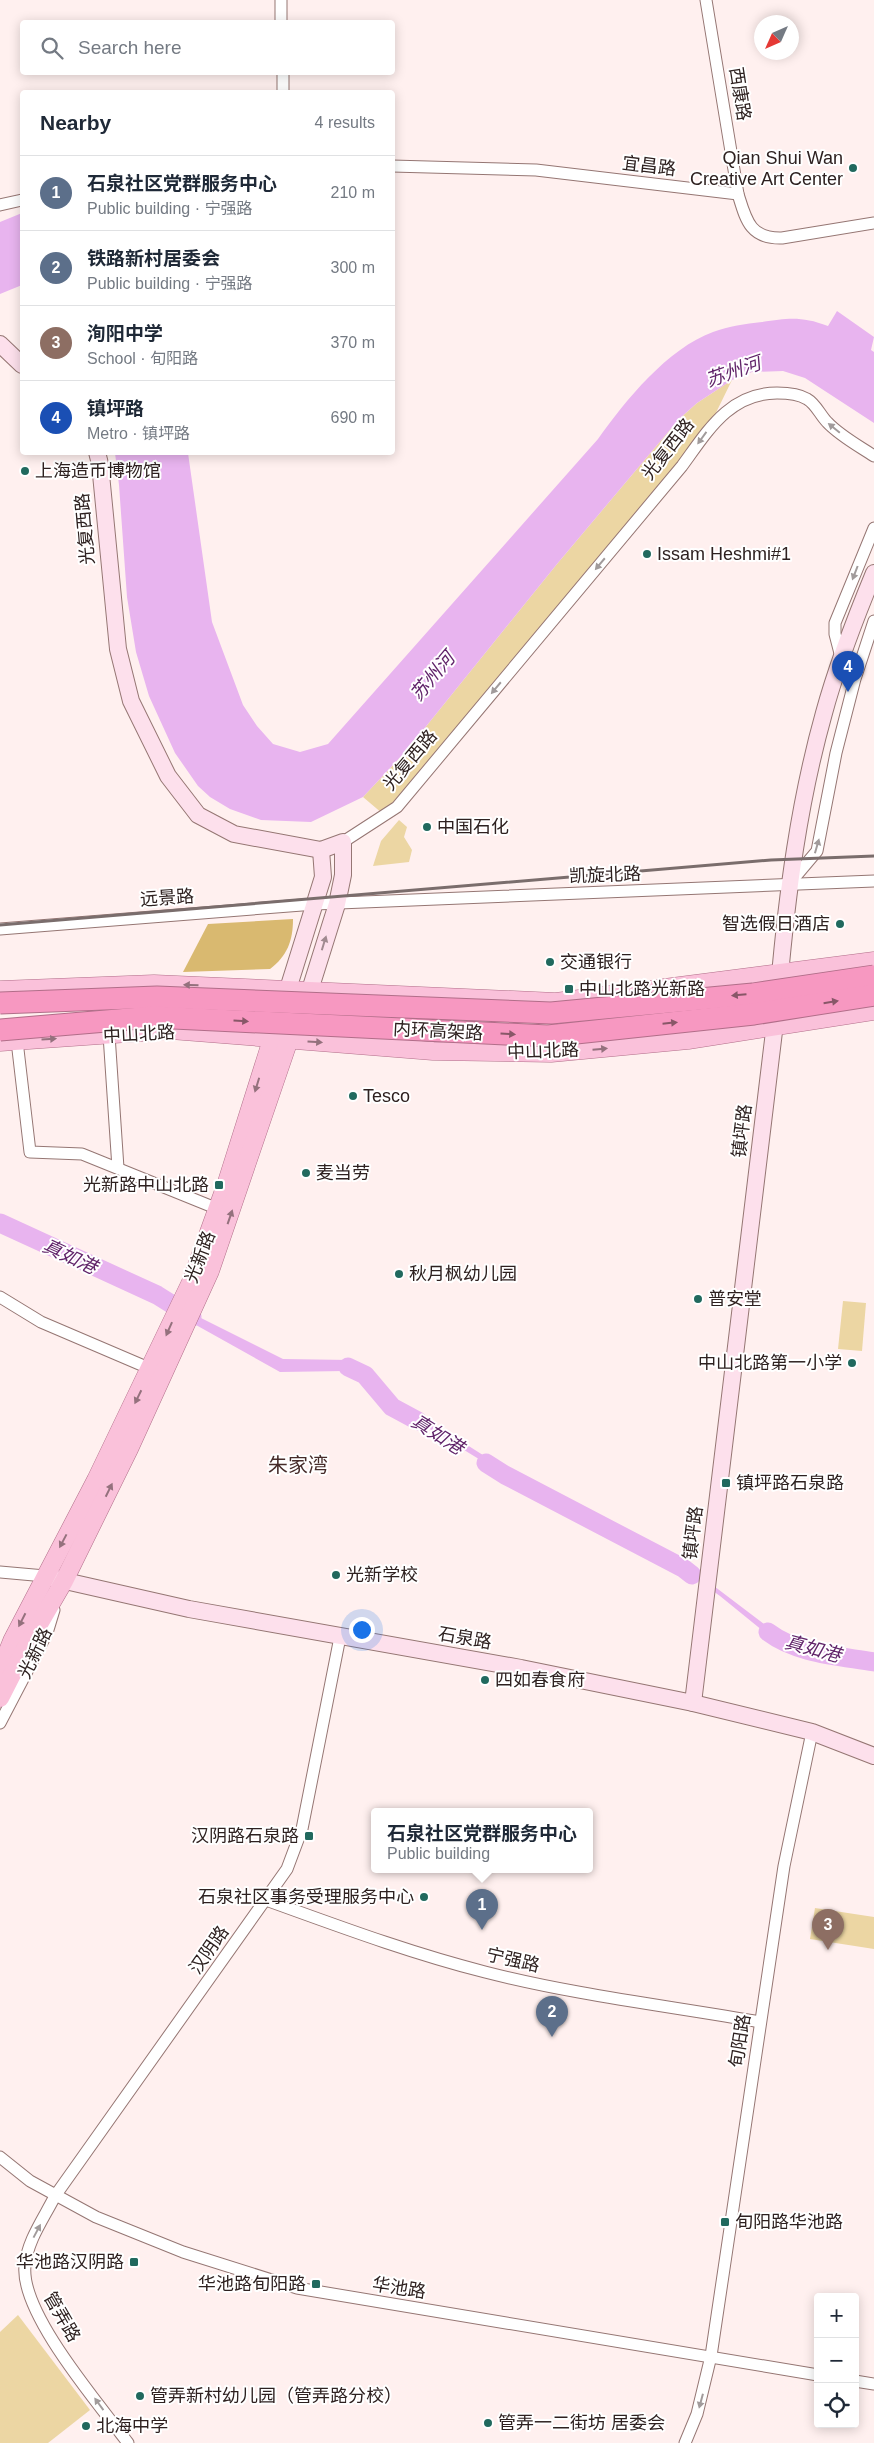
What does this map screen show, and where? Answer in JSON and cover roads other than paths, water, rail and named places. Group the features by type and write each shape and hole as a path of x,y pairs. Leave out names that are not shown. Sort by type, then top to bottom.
{"highway":[{"name":"内环高架路","path":"0,1003 157,997 551,1013 753,994 874,976"},
{"name":"内环高架路","path":"6,1038 153,1017 548,1036 754,1014 874,995"}],"main road":[{"path":"0,990 154,984 556,1002 874,961"},
{"name":"光新路","path":"0,1697 28,1643 64,1581 187,1308 210,1272 280,1039 288,989"},
{"name":"光新路","path":"187,1308 191,1282 280,1039 310,990"},
{"name":"中山北路","path":"6,1038 109,1035 170,1030 433,1051 551,1053 688,1040 874,1010"},
{"name":"光新路","path":"0,1671 6,1647 96,1480 151,1369 165,1356"}],"street":[{"path":"281,0 281,20"},
{"name":"西康路","path":"706,0 738,194"},
{"path":"282,75 283,90"},
{"name":"宜昌路","path":"395,166 536,170 738,194"},
{"path":"738,194 745,218 752,228 760,235 771,239 874,223"},
{"path":"0,204 20,200"},
{"path":"0,344 20,363"},
{"name":"光复西路","path":"98,455 118,649 130,701 168,776 198,815 234,834 321,850 343,842 397,807 682,466 710,427 734,404 752,396 770,393 788,393 808,399 836,430 874,456"},
{"path":"841,657 835,634 836,623 874,528"},
{"name":"镇坪路","path":"693,1703 775,1026 789,885 814,748 841,657 874,573"},
{"path":"789,885 817,851 836,752 855,679 874,621"},
{"name":"光新路","path":"310,990 337,904 343,874 343,842"},
{"name":"光新路","path":"288,989 324,878 321,850"},
{"name":"凯旋北路","path":"337,904 874,881"},
{"name":"远景路","path":"0,928 315,904 337,904"},
{"path":"109,1035 118,1168"},
{"path":"6,1038 30,1152 82,1154 218,1209"},
{"path":"0,1297 41,1322 151,1369"},
{"path":"0,1572 45,1576"},
{"name":"石泉路","path":"45,1576 189,1609 521,1668 693,1703 812,1732 874,1756"},
{"name":"光新路","path":"0,1723 47,1633 64,1581"},
{"name":"汉阴路","path":"55,2196 287,1869 302,1830 340,1637"},
{"name":"旬阳路","path":"711,2356 784,1866 812,1732"},
{"name":"宁强路","path":"266,1900 383,1942 485,1972 582,1992 760,2022"},
{"name":"华池路","path":"0,2157 30,2181 55,2196 122,2228 183,2252 315,2292 814,2374"},
{"name":"管弄路","path":"55,2196 28,2248 24,2268 26,2288 34,2310 50,2337 128,2443"},
{"path":"685,2443 697,2414 711,2356"},
{"path":"859,2382 874,2384"}],"water":[{"path":"20,214 20,286 0,294 0,222"},
{"name":"苏州河","path":"837,311 874,337 871,350 874,352 874,423 805,378 783,371 752,372 732,380 697,403 679,419 557,564 407,750 363,797 311,822 261,820 230,809 210,797 198,786 175,753 149,696 136,652 127,597 115,455 188,455 212,622 243,705 257,726 273,744 300,752 328,744 598,439 634,393 680,350 713,332 743,324 803,319 828,326"},
{"path":"199,1317 283,1359 350,1360 369,1369 398,1401 508,1471 677,1558 789,1643 817,1652 874,1662 874,1666 816,1656 778,1643 720,1596 675,1564 505,1475 397,1409 369,1380 345,1371 280,1372 196,1325"}],"waterway":[{"name":"真如港","path":"0,1223 157,1295 192,1317"},
{"name":"真如港","path":"348,1367 365,1375 392,1407 418,1421"},
{"name":"真如港","path":"486,1463 505,1475 683,1568 692,1575"},
{"name":"真如港","path":"768,1632 805,1650 874,1662"}],"railway":[{"path":"0,925 771,860 874,856"}],"place":[{"name":"Qian Shui Wan Creative Art Center","path":"853,168"},
{"name":"上海造币博物馆","path":"25,471"},
{"name":"Issam Heshmi#1","path":"647,554"},
{"name":"镇坪路","path":"848,692"},
{"name":"中国石化","path":"427,827"},
{"name":"智选假日酒店","path":"840,924"},
{"name":"交通银行","path":"550,962"},
{"name":"中山北路光新路","path":"569,989"},
{"name":"Tesco","path":"353,1096"},
{"name":"麦当劳","path":"306,1173"},
{"name":"光新路中山北路","path":"219,1185"},
{"name":"秋月枫幼儿园","path":"399,1274"},
{"name":"普安堂","path":"698,1299"},
{"name":"中山北路第一小学","path":"852,1363"},
{"name":"镇坪路石泉路","path":"726,1483"},
{"name":"光新学校","path":"336,1575"},
{"name":"四如春食府","path":"485,1680"},
{"name":"汉阴路石泉路","path":"309,1836"},
{"name":"石泉社区事务受理服务中心","path":"424,1897"},
{"name":"石泉社区党群服务中心","path":"482,1930"},
{"name":"洵阳中学","path":"828,1950"},
{"name":"铁路新村居委会","path":"552,2037"},
{"name":"旬阳路华池路","path":"725,2222"},
{"name":"华池路汉阴路","path":"134,2262"},
{"name":"华池路旬阳路","path":"316,2284"},
{"name":"管弄新村幼儿园（管弄路分校）","path":"140,2396"},
{"name":"管弄一二街坊 居委会","path":"488,2423"},
{"name":"北海中学","path":"86,2426"}],"district":[{"name":"朱家湾","path":"298,1465"}]}
